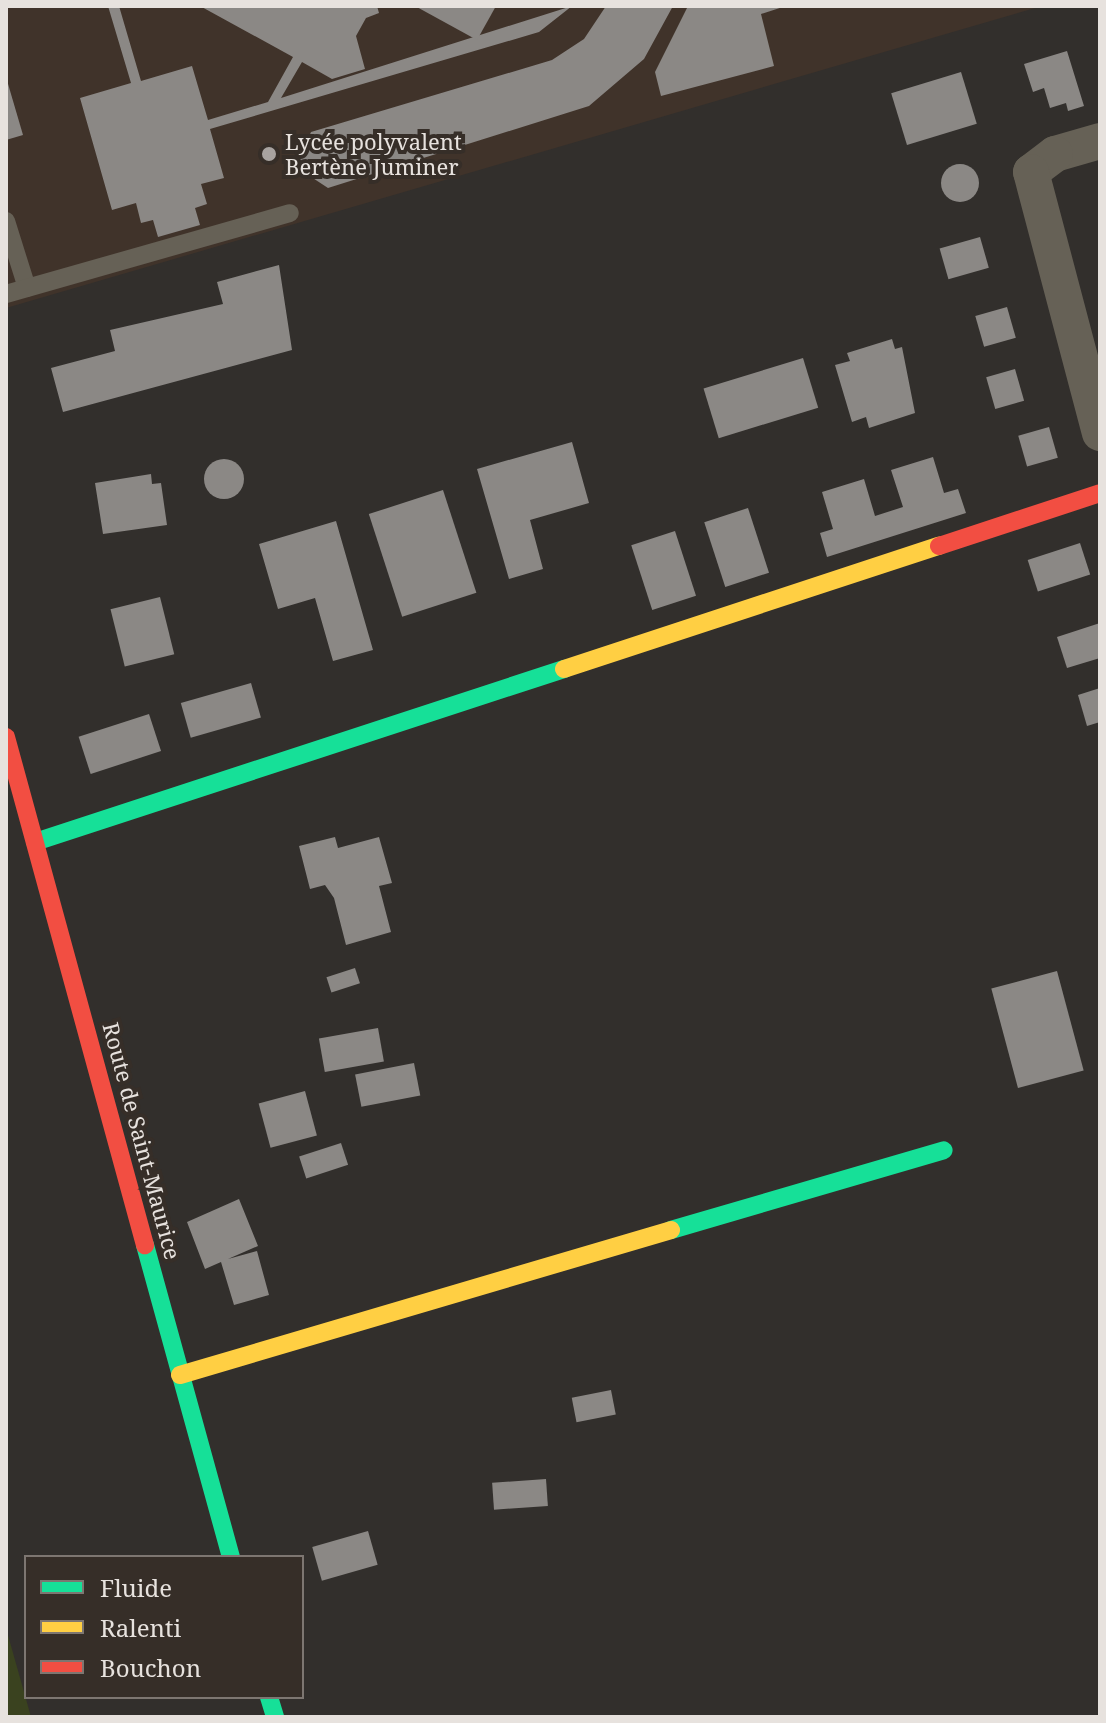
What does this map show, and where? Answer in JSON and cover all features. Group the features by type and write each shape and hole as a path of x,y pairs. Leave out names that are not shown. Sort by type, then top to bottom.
{"street":[{"path":"1100,141 1055,154 1031,172 1100,433"},
{"path":"35,842 1100,493"},
{"name":"Route de Saint-Maurice","path":"6,737 230,1555"},
{"path":"180,1375 944,1150"}],"lane":[{"path":"6,294 290,213"},
{"path":"6,221 27,288"}],"shaded area":[{"name":"Lycée polyvalent Bertène Juminer","path":"6,6 1042,6 6,308"}],"green space":[{"path":"6,1628 31,1717 6,1717"}],"building":[{"path":"108,6 119,6 141,81 192,66 208,120 268,102 293,57 200,6 377,6 379,13 366,18 356,36 365,69 332,79 302,62 281,98 572,6 539,32 210,129 224,178 201,184 207,204 195,208 200,225 158,237 153,220 141,223 136,203 112,210 80,98 131,83"},
{"path":"415,6 496,6 477,40"},
{"path":"606,6 673,6 644,59 589,106 328,188 296,167 311,132 552,60 584,39"},
{"path":"688,6 786,6 761,14 774,66 661,96 655,72"},
{"path":"1067,51 1084,106 1068,111 1066,103 1050,108 1044,88 1033,92 1024,64"},
{"path":"961,72 977,124 907,145 891,93"},
{"path":"6,77 23,135 6,140"},
{"path":"960,164 973,170 979,183 973,196 960,202 947,196 941,183 947,170"},
{"path":"980,237 989,268 948,279 940,249"},
{"path":"279,265 292,350 63,412 51,368 115,351 110,330 223,304 217,282"},
{"path":"1007,307 1016,338 984,347 975,316"},
{"path":"892,339 895,349 902,347 915,413 869,428 866,417 852,422 835,365 850,361 847,353"},
{"path":"803,358 818,408 719,438 704,388"},
{"path":"1015,369 1024,401 995,409 986,377"},
{"path":"1049,427 1058,458 1027,467 1018,436"},
{"path":"572,442 589,503 530,520 543,569 509,579 477,469"},
{"path":"933,457 944,493 958,489 966,513 827,557 820,533 833,529 822,492 864,479 875,516 903,507 891,470"},
{"path":"224,459 238,465 244,479 238,493 224,499 210,493 204,479 210,465"},
{"path":"151,474 152,484 161,483 167,525 103,534 95,483"},
{"path":"443,490 476,593 402,617 369,514"},
{"path":"748,508 769,573 725,587 704,522"},
{"path":"336,521 373,650 333,661 315,598 278,609 259,544"},
{"path":"675,531 696,596 652,610 631,545"},
{"path":"1080,543 1090,574 1038,591 1028,560"},
{"path":"160,597 174,654 125,667 111,609"},
{"path":"1100,623 1100,658 1067,668 1057,637"},
{"path":"251,683 261,718 191,738 181,703"},
{"path":"1100,688 1100,722 1087,726 1078,695"},
{"path":"149,714 161,751 91,774 79,737"},
{"path":"335,837 338,848 379,837 392,883 379,886 391,932 346,945 334,898 325,885 310,889 299,846"},
{"path":"355,968 360,983 331,992 326,977"},
{"path":"1057,971 1084,1070 1018,1088 991,989"},
{"path":"378,1028 384,1061 325,1072 319,1038"},
{"path":"414,1063 420,1095 361,1107 355,1074"},
{"path":"305,1091 317,1135 271,1148 259,1103"},
{"path":"341,1143 348,1165 306,1178 299,1157"},
{"path":"239,1199 258,1246 228,1259 257,1251 269,1295 234,1305 221,1262 205,1269 187,1222"},
{"path":"611,1390 616,1415 577,1422 572,1398"},
{"path":"546,1479 548,1506 494,1510 492,1483"},
{"path":"368,1531 378,1565 322,1581 312,1547"}],"traffic: fast":[{"path":"35,842 564,669"},
{"path":"671,1230 944,1150"},
{"path":"145,1245 230,1555"},
{"path":"270,1699 275,1717"}],"traffic: slow":[{"path":"564,669 939,546"},
{"path":"180,1375 671,1230"}],"traffic: jam":[{"path":"939,546 1100,493"},
{"path":"6,737 145,1245"}],"place":[{"name":"Lycée polyvalent Bertène Juminer","path":"269,154"}]}
